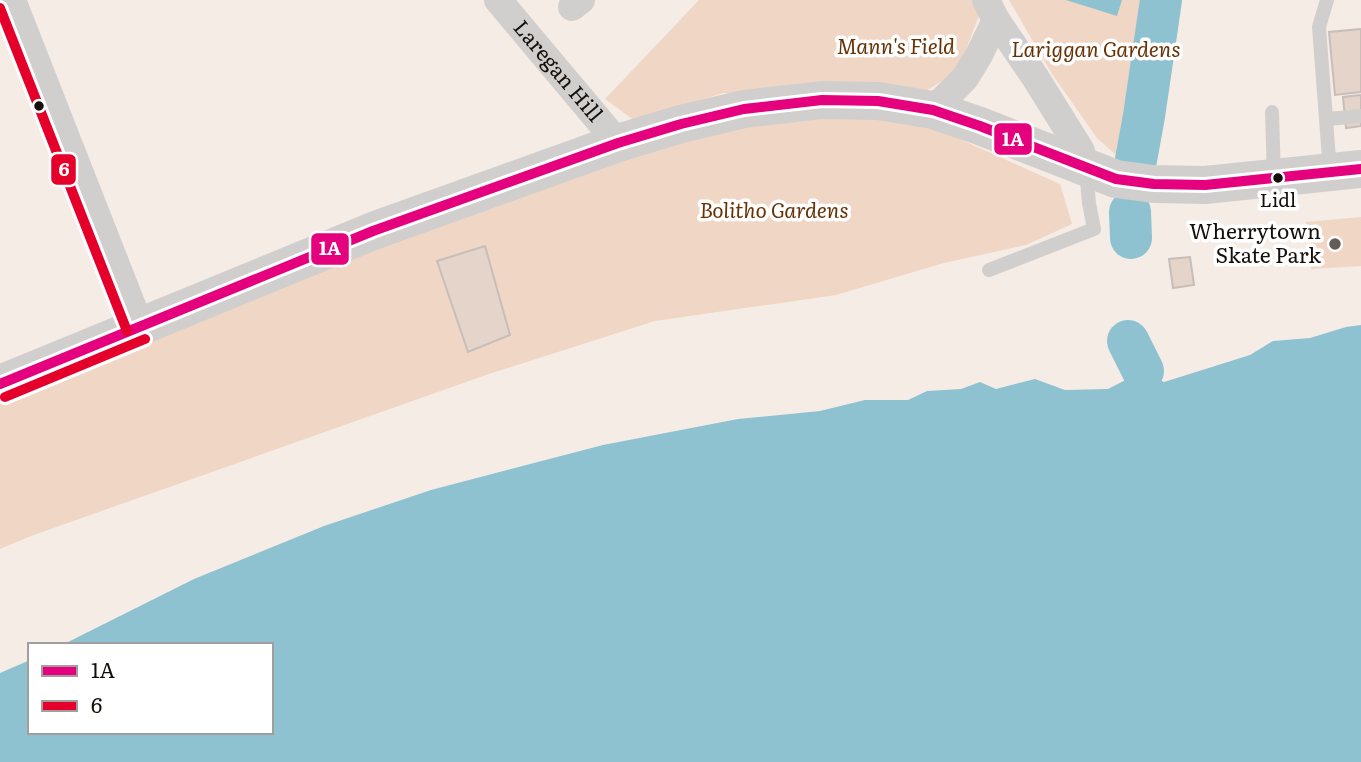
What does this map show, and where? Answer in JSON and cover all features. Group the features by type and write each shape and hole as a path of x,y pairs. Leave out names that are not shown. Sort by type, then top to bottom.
{"street":[{"path":"12,0 140,326"},
{"name":"Laregan Hill","path":"498,0 618,143"},
{"path":"933,110 965,78 979,55 991,10"},
{"path":"991,10 1081,151 1086,169"},
{"path":"0,384 373,231 618,143 744,109 822,100 878,101 933,110 1086,169 1116,179 1154,184 1205,185 1346,171"}],"lane":[{"path":"1327,0 1319,27 1323,91 1327,119 1346,171"},
{"path":"1272,112 1273,178"},
{"path":"1327,119 1361,116"},
{"path":"989,270 1094,229 1086,169"}],"green space":[{"name":"Mann's Field","path":"699,0 974,0 979,16 954,74 919,95 723,93 635,121 605,99"},
{"name":"Lariggan Gardens","path":"1009,0 1156,0 1133,119 1116,155 1097,138 1052,74"},
{"name":"Bolitho Gardens","path":"820,114 926,124 1060,184 1072,224 1026,245 944,263 836,295 655,321 486,375 0,549 0,399 363,251 594,169 748,122"},
{"name":"Wherrytown Skate Park","path":"1361,217 1361,266 1311,269 1306,222"}],"water":[{"path":"1066,0 1122,0 1117,16"},
{"path":"1361,325 1361,762 0,762 0,673 28,661 28,734 273,734 273,643 66,643 194,579 324,526 431,490 603,445 738,419 820,411 865,400 908,400 927,391 961,389 980,382 996,389 1035,379 1065,390 1108,389 1143,371 1164,382 1250,355 1273,341 1310,338"}],"building":[{"path":"1361,29 1361,92 1335,95 1329,32"},
{"path":"1361,95 1361,126 1346,128 1343,97"},
{"path":"485,246 510,335 468,352 437,261"},
{"path":"1190,257 1194,285 1173,288 1169,259"}],"waterway":[{"path":"1136,160 1161,0"},
{"path":"1130,212 1131,238"},
{"path":"1128,341 1143,371"}],"transit line":[{"name":"6","path":"0,8 127,331"},
{"name":"1A","path":"0,384 373,231 618,143 744,109 822,100 878,101 933,110 1116,179 1154,184 1205,185 1361,169"},
{"name":"6","path":"5,397 145,339"}],"place":[{"name":"Lidl","path":"1278,178"},
{"name":"Wherrytown Skate Park","path":"1335,244"}]}
